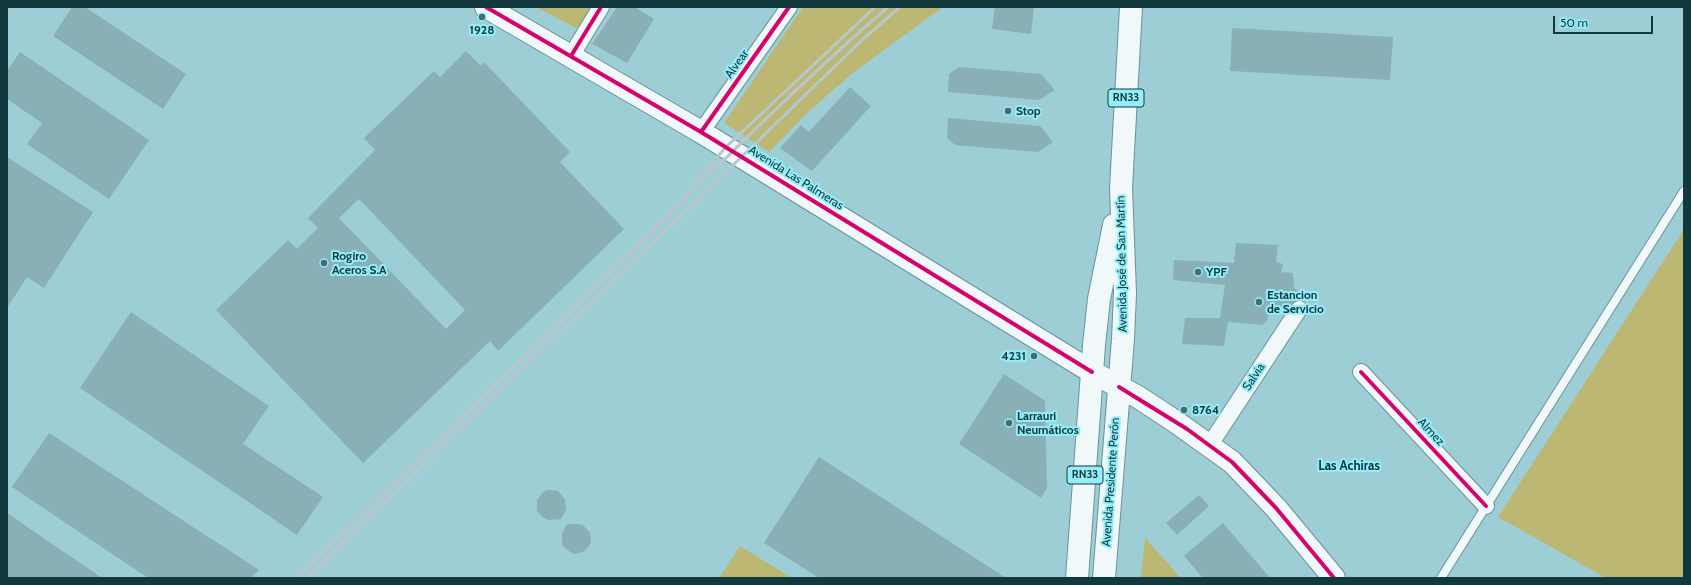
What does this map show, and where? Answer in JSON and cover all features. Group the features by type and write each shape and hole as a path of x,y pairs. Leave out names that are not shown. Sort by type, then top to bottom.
{"main road":[{"name":"Avenida Las Palmeras","path":"486,7 701,132 1176,422 1232,462 1276,508 1334,578"},
{"name":"Avenida José de San Martín","path":"1119,387 1125,293 1121,188 1131,7"},
{"name":"Avenida José de San Martín","path":"1092,372 1099,299 1121,188"},
{"name":"RN33","path":"1077,578 1092,372"},
{"name":"Avenida Presidente Perón","path":"1104,578 1119,387"}],"street":[{"path":"570,56 601,7"},
{"name":"Alvear","path":"701,132 789,7"},
{"name":"Salvia","path":"1209,446 1299,309"},
{"name":"Almez","path":"1360,372 1486,506"}],"lane":[{"path":"1441,578 1684,191"}],"shaded area":[{"path":"536,7 592,7 578,29"},
{"path":"803,7 943,7 854,72 807,113 769,152 724,123"},
{"path":"1684,229 1684,578 1606,578 1498,517"},
{"path":"1145,538 1181,578 1141,578"},
{"path":"740,546 792,578 719,578"}],"building":[{"path":"72,7 85,7 186,74 163,109 53,36"},
{"path":"617,7 635,7 654,19 627,63 592,44"},
{"path":"995,7 1034,7 1031,34 992,29"},
{"path":"1232,28 1393,37 1390,80 1230,71"},
{"name":"Rogiro Aceros S.A","path":"466,51 481,66 484,62 570,152 560,162 624,229 498,351 490,341 363,463 216,310 288,240 297,249 318,228 308,218 375,150 364,138 434,71 440,77","holes":["359,199 465,310 446,329 339,218"]},
{"path":"20,52 149,140 109,199 27,144 42,123 7,99 7,71"},
{"path":"959,67 1041,74 1055,90 1039,100 948,92 949,74"},
{"path":"850,87 871,106 812,171 780,148 801,125 809,132"},
{"path":"948,118 1040,126 1053,142 1038,152 955,145 947,138"},
{"path":"7,157 93,212 44,288 27,277 7,308"},
{"name":"Estancion de Servicio","path":"1236,243 1278,245 1276,262 1283,264 1281,272 1293,273 1294,288 1302,293 1297,300 1291,304 1285,314 1271,306 1267,321 1262,325 1228,322 1224,346 1182,344 1185,318 1220,318 1225,285 1173,280 1174,260 1234,263"},
{"path":"131,312 269,406 243,444 323,497 297,535 80,388"},
{"name":"Larrauri Neumáticos","path":"1004,374 1045,401 1047,488 1041,498 959,444"},
{"path":"49,433 259,570 251,578 148,578 12,487"},
{"path":"819,457 1006,578 819,578 764,543"},
{"path":"548,490 558,491 565,499 566,509 561,519 549,520 544,518 537,511 537,500 543,492"},
{"path":"1199,495 1209,506 1177,535 1166,523"},
{"path":"7,513 102,578 7,578"},
{"path":"1223,523 1270,578 1203,578 1184,556"},
{"path":"567,524 583,525 590,533 591,543 585,551 575,554 570,552 562,545 562,534"}],"railway":[{"path":"696,181 726,147 875,7"},
{"path":"296,578 819,68 888,7"},
{"path":"307,578 863,39 900,7"}],"cycle path":[{"path":"486,7 701,132 1092,372"},
{"path":"571,56 601,7"},
{"path":"701,132 789,7"},
{"path":"1361,372 1486,506"},
{"path":"1119,387 1187,429 1232,462 1276,508 1334,578"}],"place":[{"name":"1928","path":"482,17"},
{"name":"Stop","path":"1008,111"},
{"name":"Rogiro Aceros S.A","path":"324,263"},
{"name":"YPF","path":"1198,272"},
{"name":"Estancion de Servicio","path":"1259,302"},
{"name":"4231","path":"1034,356"},
{"name":"8764","path":"1184,410"},
{"name":"Larrauri Neumáticos","path":"1009,423"}],"district":[{"name":"Las Achiras","path":"1349,466"}]}
